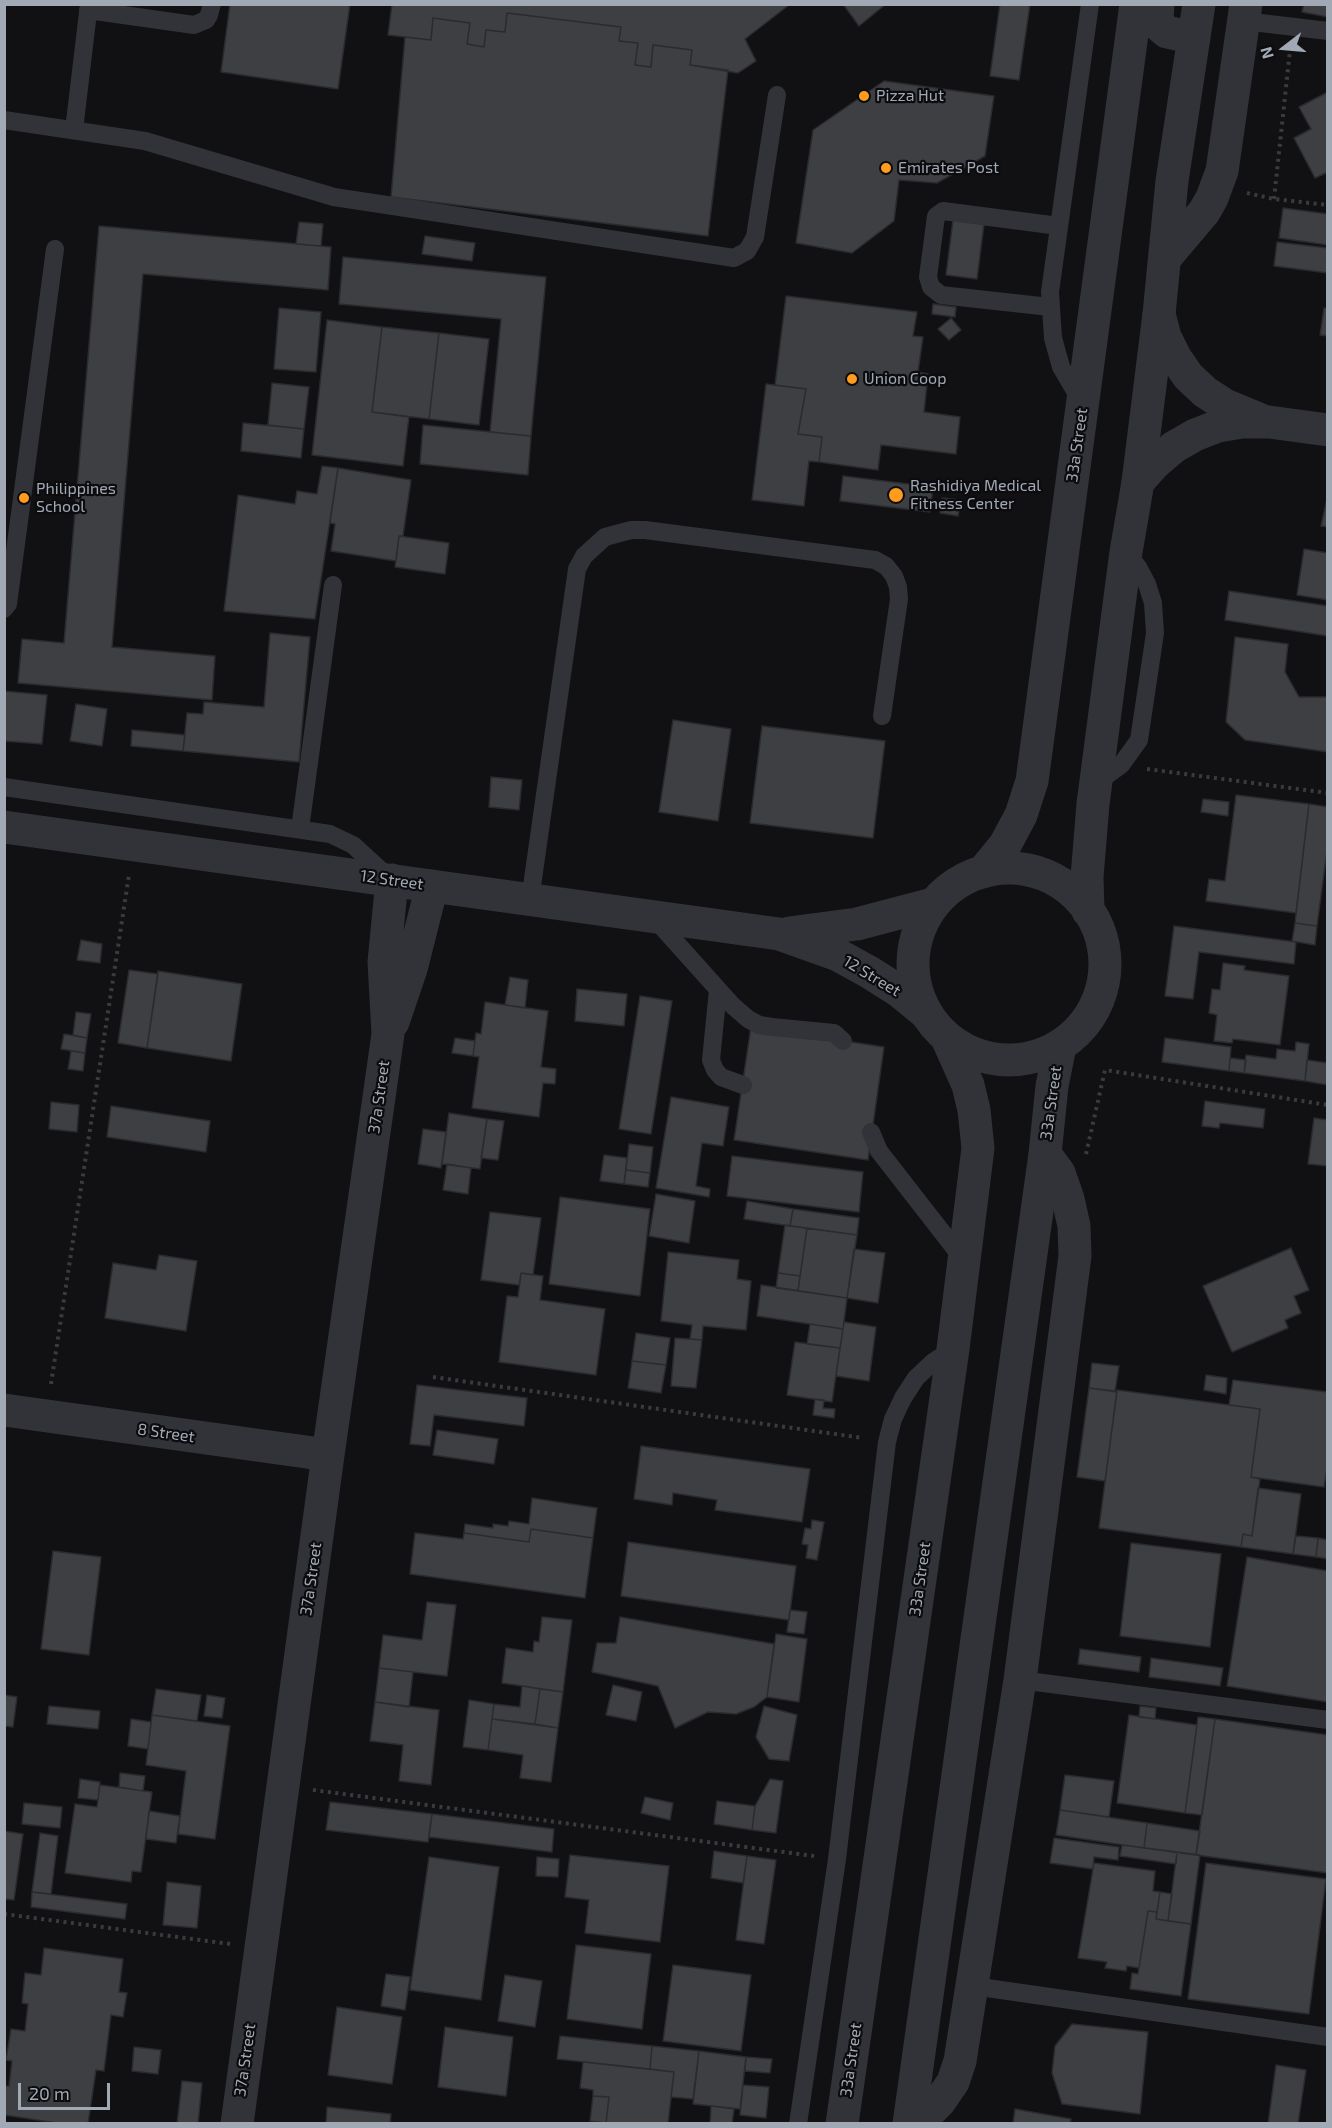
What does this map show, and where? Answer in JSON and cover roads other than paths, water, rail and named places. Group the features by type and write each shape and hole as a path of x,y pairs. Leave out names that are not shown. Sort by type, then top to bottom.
{"street":[{"name":"33a Street","path":"983,872 1005,845 1022,815 1032,781 1136,4"},
{"path":"1158,4 1158,19 1161,27 1167,32 1194,38"},
{"path":"1088,911 1089,843 1109,774 1126,552 1138,482 1159,314 1172,181 1199,4"},
{"path":"1165,258 1204,212 1217,186 1225,154 1245,13"},
{"path":"1159,314 1165,337 1188,376 1205,392 1225,405 1269,422"},
{"path":"1138,482 1167,453 1195,435 1218,426 1242,422 1269,422 1328,430"},
{"name":"12 Street","path":"4,827 779,934 838,955 869,972 899,991 937,1026"},
{"path":"1002,868 1022,869 1042,874 1060,883 1075,895 1088,911 1102,942 1104,976 1101,992 1085,1023 1060,1046 1032,1058 1002,1060 973,1054 937,1026 920,999 913,967 918,934 933,904 947,890 964,879 983,872 1002,868"},
{"name":"37a Street","path":"237,2124 282,1786 388,1034 384,962 392,880"},
{"name":"37a Street","path":"388,1034 405,989 432,886"},
{"name":"12 Street","path":"779,934 818,931 857,924 933,904"},
{"name":"33a Street","path":"842,2124 952,1349 978,1148 974,1110 968,1085 937,1026"},
{"name":"33a Street","path":"911,2124 1045,1154 1052,1086 1060,1046"},
{"path":"911,2124 927,2114 940,2101 952,2082 960,2061 1020,1680 1075,1256 1074,1226 1068,1199 1059,1173 1045,1154"},
{"name":"8 Street","path":"4,1410 328,1455"},
{"path":"863,1976 869,1997 873,2040 863,2124"}],"lane":[{"path":"74,130 88,7 194,25 206,20 212,4"},
{"path":"1083,404 1061,367 1053,338 1050,292 1090,4"},
{"path":"1245,13 1293,27 1328,31"},
{"path":"4,120 145,141 334,197 734,258 747,251 755,237 777,95"},
{"path":"1050,306 941,294 931,287 928,278 936,216 943,211 1059,226"},
{"path":"4,609 9,598 55,249"},
{"path":"530,900 577,569 584,556 605,537 618,532 645,530 875,560 886,566 894,576 899,599 882,716"},
{"path":"300,829 333,585"},
{"path":"4,787 330,834 348,842 392,880"},
{"path":"653,917 739,1013 759,1025 834,1033 843,1041"},
{"path":"718,990 711,1060 721,1077 743,1085"},
{"path":"871,1132 879,1150 963,1259"},
{"path":"798,2124 837,1859 886,1442 893,1419 916,1378 952,1349"},
{"path":"1020,1680 1328,1720"},
{"path":"973,1986 1328,2037"}],"place":[{"name":"Pizza Hut","path":"864,96"},
{"name":"Emirates Post","path":"886,168"},
{"name":"Union Coop","path":"852,379"},
{"name":"Rashidiya Medical Fitness Center","path":"896,495"},
{"name":"Philippines School","path":"24,498"}]}
